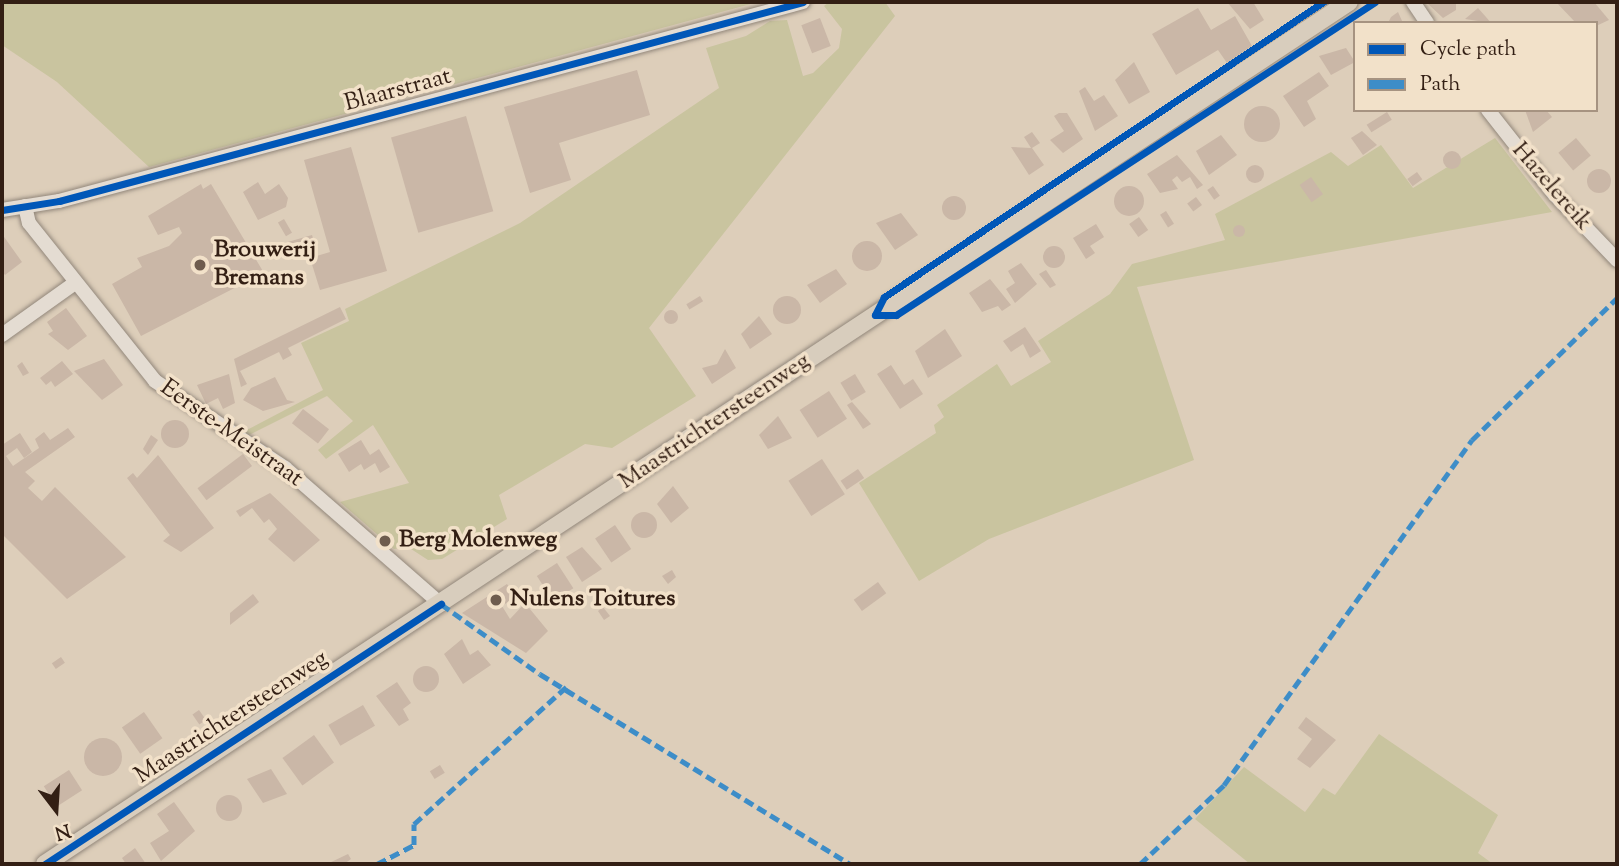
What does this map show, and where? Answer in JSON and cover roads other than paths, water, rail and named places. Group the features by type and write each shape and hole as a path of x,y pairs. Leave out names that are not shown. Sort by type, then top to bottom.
{"main road":[{"name":"Maastrichtersteenweg","path":"45,864 1349,2"}],"street":[{"name":"Blaarstraat","path":"2,210 26,206 765,7 803,2"},
{"path":"1413,2 1426,21"},
{"name":"Hazelereik","path":"1490,112 1555,195 1617,260"},
{"name":"Eerste-Meistraat","path":"26,206 29,223 155,381 285,468 441,604"},
{"path":"2,335 75,284"}],"place":[{"name":"Brouwerij Bremans","path":"200,265"},
{"name":"Berg Molenweg","path":"385,541"},
{"name":"Nulens Toitures","path":"496,600"}]}
